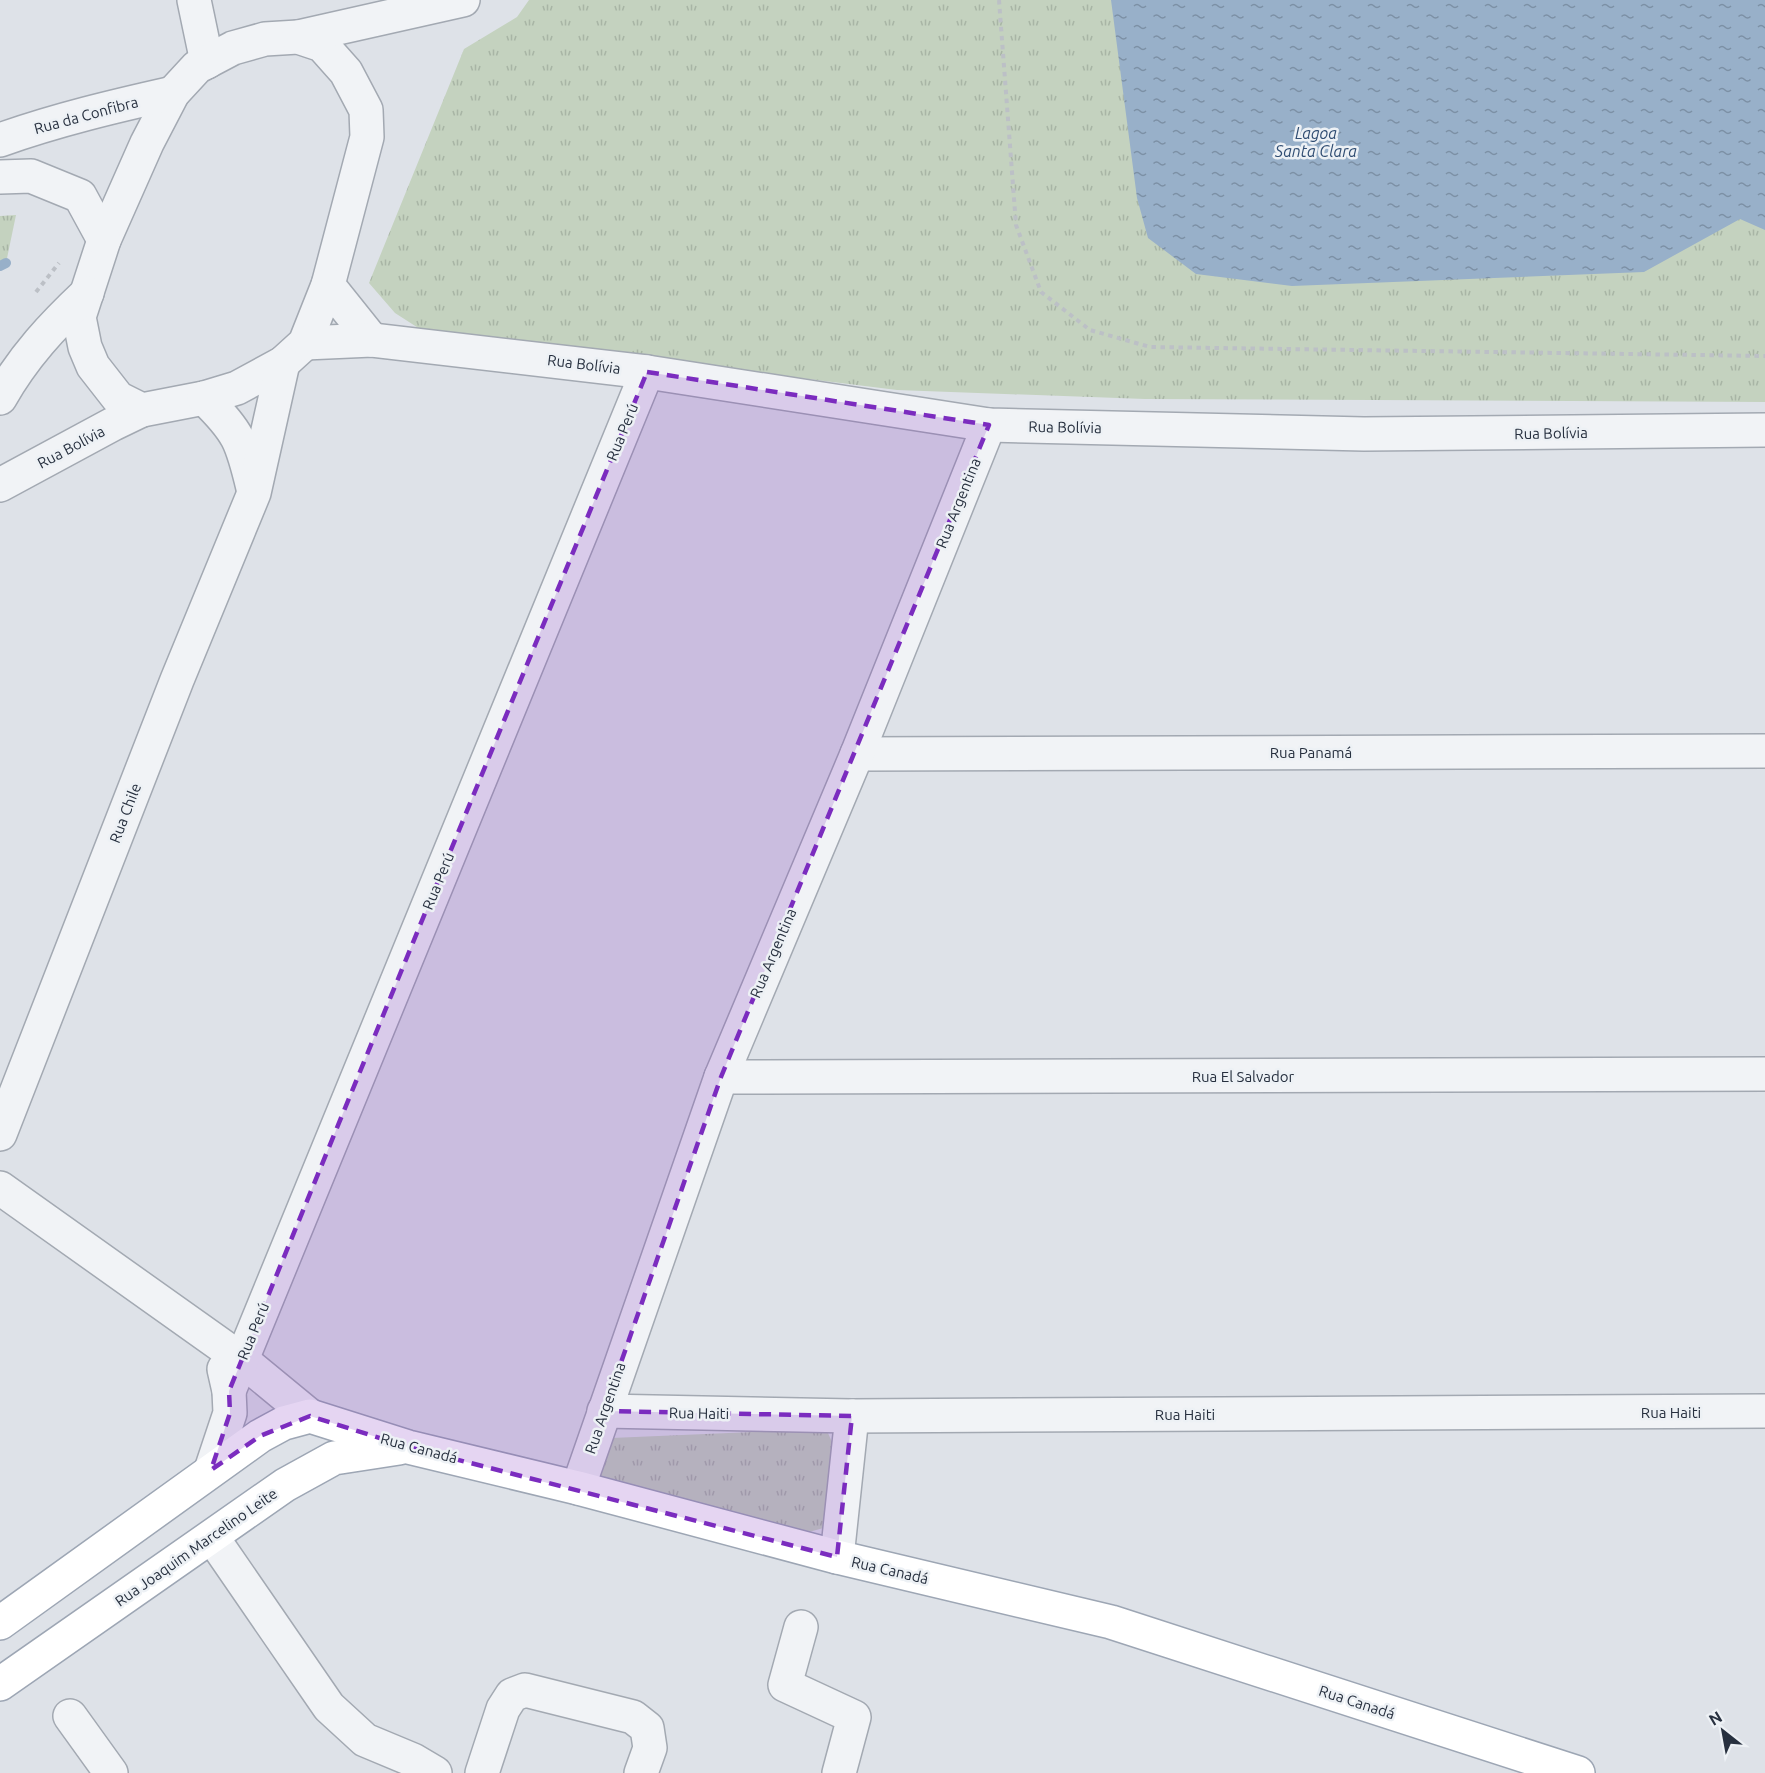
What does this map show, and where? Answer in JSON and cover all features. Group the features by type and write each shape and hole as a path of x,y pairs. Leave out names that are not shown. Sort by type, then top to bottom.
{"main road":[{"name":"Rua Canadá","path":"310,1416 408,1447 578,1488 837,1557 1111,1622 1578,1773"},
{"path":"0,1623 260,1436 284,1423 310,1416"},
{"name":"Rua Joaquim Marcelino Leite","path":"0,1684 285,1485 334,1458 408,1447"}],"street":[{"path":"194,0 207,62"},
{"path":"142,410 118,398 93,366 85,347 79,317 104,240 147,143 173,93 197,67 233,48 265,39 298,37 463,0"},
{"name":"Rua Chile","path":"0,1134 177,680 254,493 294,353 328,285 367,137 366,110 346,72 322,45 298,37"},
{"name":"Rua da Confibra","path":"0,140 93,111 173,93"},
{"path":"0,177 31,176 80,196 104,240"},
{"path":"328,285 372,340"},
{"path":"0,398 30,350 54,323 87,293"},
{"name":"Rua Bolívia","path":"0,485 142,410 204,398 237,388 294,353 372,340 647,372 989,425 1364,434 1765,430"},
{"name":"Rua Perú","path":"211,1470 230,1413 230,1352 647,372"},
{"path":"204,398 225,418 236,433 244,450 254,493"},
{"name":"Rua Argentina","path":"578,1488 721,1077 857,754 989,425"},
{"name":"Rua Panamá","path":"857,754 1765,751"},
{"name":"Rua El Salvador","path":"721,1077 1765,1074"},
{"name":"Rua Canadá","path":"0,1188 230,1352 310,1416"},
{"name":"Rua Haiti","path":"604,1411 852,1416 1765,1411"},
{"path":"837,1557 852,1416"},
{"path":"212,1537 329,1707 365,1740 413,1760 435,1773"},
{"path":"801,1627 785,1685 854,1717 839,1773"},
{"path":"482,1773 503,1709 512,1695 525,1690 633,1717 647,1728 650,1748 641,1773"},
{"path":"70,1716 111,1773"}],"path":[{"path":"999,0 1016,225 1041,292 1090,330 1150,347 1765,356"},
{"path":"30,301 64,255"}],"highlighted area":[{"path":"647,372 989,425 721,1077 604,1411 852,1416 837,1557 408,1447 310,1416 260,1436 211,1470 230,1413 229,1391"}],"green space":[{"path":"529,0 1765,0 1765,402 1145,399 897,390 423,331 395,313 369,283 464,49 517,17"},
{"path":"16,215 6,263 0,266 0,216"},
{"path":"820,1429 828,1433 835,1449 827,1527 809,1532 610,1488 599,1480 595,1450 611,1438"}],"water":[{"name":"Lagoa Santa Clara","path":"1111,0 1765,0 1765,230 1740,219 1644,272 1292,286 1196,274 1148,238 1137,198"}],"waterway":[{"path":"0,266 6,263"}]}
